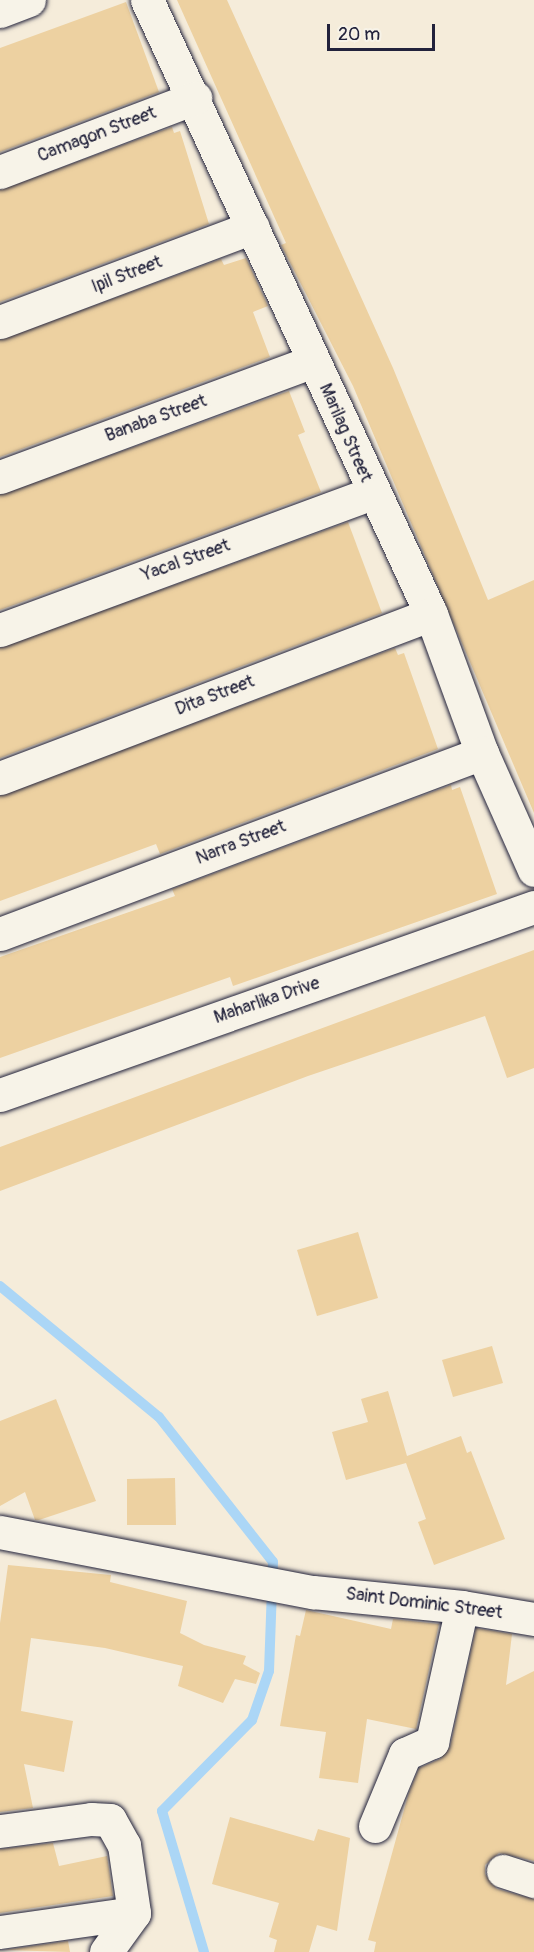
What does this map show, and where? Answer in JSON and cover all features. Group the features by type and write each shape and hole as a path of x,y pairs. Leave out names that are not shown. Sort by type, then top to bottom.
{"street":[{"path":"0,10 29,0"},
{"name":"Marilag Street","path":"147,0 195,98 372,493 431,614 482,753 534,870"},
{"name":"Camagon Street","path":"0,172 195,98"},
{"name":"Ipil Street","path":"0,322 253,227"},
{"name":"Banaba Street","path":"0,477 313,361"},
{"name":"Yacal Street","path":"0,630 372,493"},
{"name":"Dita Street","path":"0,778 431,614"},
{"name":"Narra Street","path":"0,934 482,753"},
{"name":"Maharlika Drive","path":"0,1095 534,907"},
{"name":"Saint Dominic Street","path":"0,1532 185,1570 313,1592 462,1607 534,1619"},
{"path":"375,1826 405,1754 432,1742 462,1607"},
{"path":"0,1831 92,1819 110,1821 124,1845 134,1913 106,1952"},
{"path":"503,1871 534,1881"},
{"path":"0,1932 134,1913"}],"building":[{"path":"177,0 227,0 393,368 488,600 534,580 534,813 353,386 281,245 286,243"},
{"path":"126,2 159,92 0,152 0,48"},
{"path":"172,127 174,133 180,131 209,224 0,302 0,190"},
{"path":"246,258 268,306 253,312 270,357 0,457 0,340 221,259 224,265"},
{"path":"289,391 305,432 298,435 321,492 0,610 0,495"},
{"path":"348,522 382,613 0,758 0,648"},
{"path":"395,648 398,655 404,653 438,749 160,854 156,844 0,901 0,796"},
{"path":"451,785 452,790 460,787 497,894 233,986 230,977 0,1058 0,957 175,896 172,889"},
{"path":"534,950 534,1068 507,1078 485,1016 308,1076 0,1191 0,1147"},
{"path":"358,1232 378,1298 317,1316 297,1250"},
{"path":"492,1346 503,1383 453,1397 442,1360"},
{"path":"388,1391 407,1456 461,1436 467,1453 471,1451 505,1539 434,1565 418,1522 426,1519 406,1463 346,1480 332,1432 368,1422 361,1399"},
{"path":"56,1399 96,1501 35,1520 25,1492 0,1506 0,1421"},
{"path":"175,1478 176,1525 127,1525 127,1479"},
{"path":"8,1565 111,1575 110,1582 187,1601 180,1633 204,1645 246,1656 243,1664 260,1673 256,1684 235,1679 223,1703 178,1686 183,1666 105,1648 31,1638 21,1711 73,1721 64,1772 24,1764 33,1808 0,1812 0,1623"},
{"path":"306,1610 391,1629 393,1619 439,1624 416,1729 367,1719 358,1783 319,1778 326,1732 280,1726 296,1635 300,1636"},
{"path":"476,1628 512,1634 506,1685 534,1671 534,1861 499,1853 485,1865 485,1874 497,1889 534,1899 534,1952 374,1952 376,1942 368,1940 409,1792 419,1768 440,1759 450,1747"},
{"path":"230,1817 314,1841 318,1829 350,1838 337,1931 317,1925 309,1952 274,1952 277,1940 269,1937 279,1903 212,1884"},
{"path":"53,1843 59,1866 107,1856 113,1896 0,1913 0,1849"},
{"path":"68,1941 70,1952 4,1950"}],"waterway":[{"path":"0,1286 159,1417 273,1562 269,1671 252,1720 162,1811 204,1952"}]}
